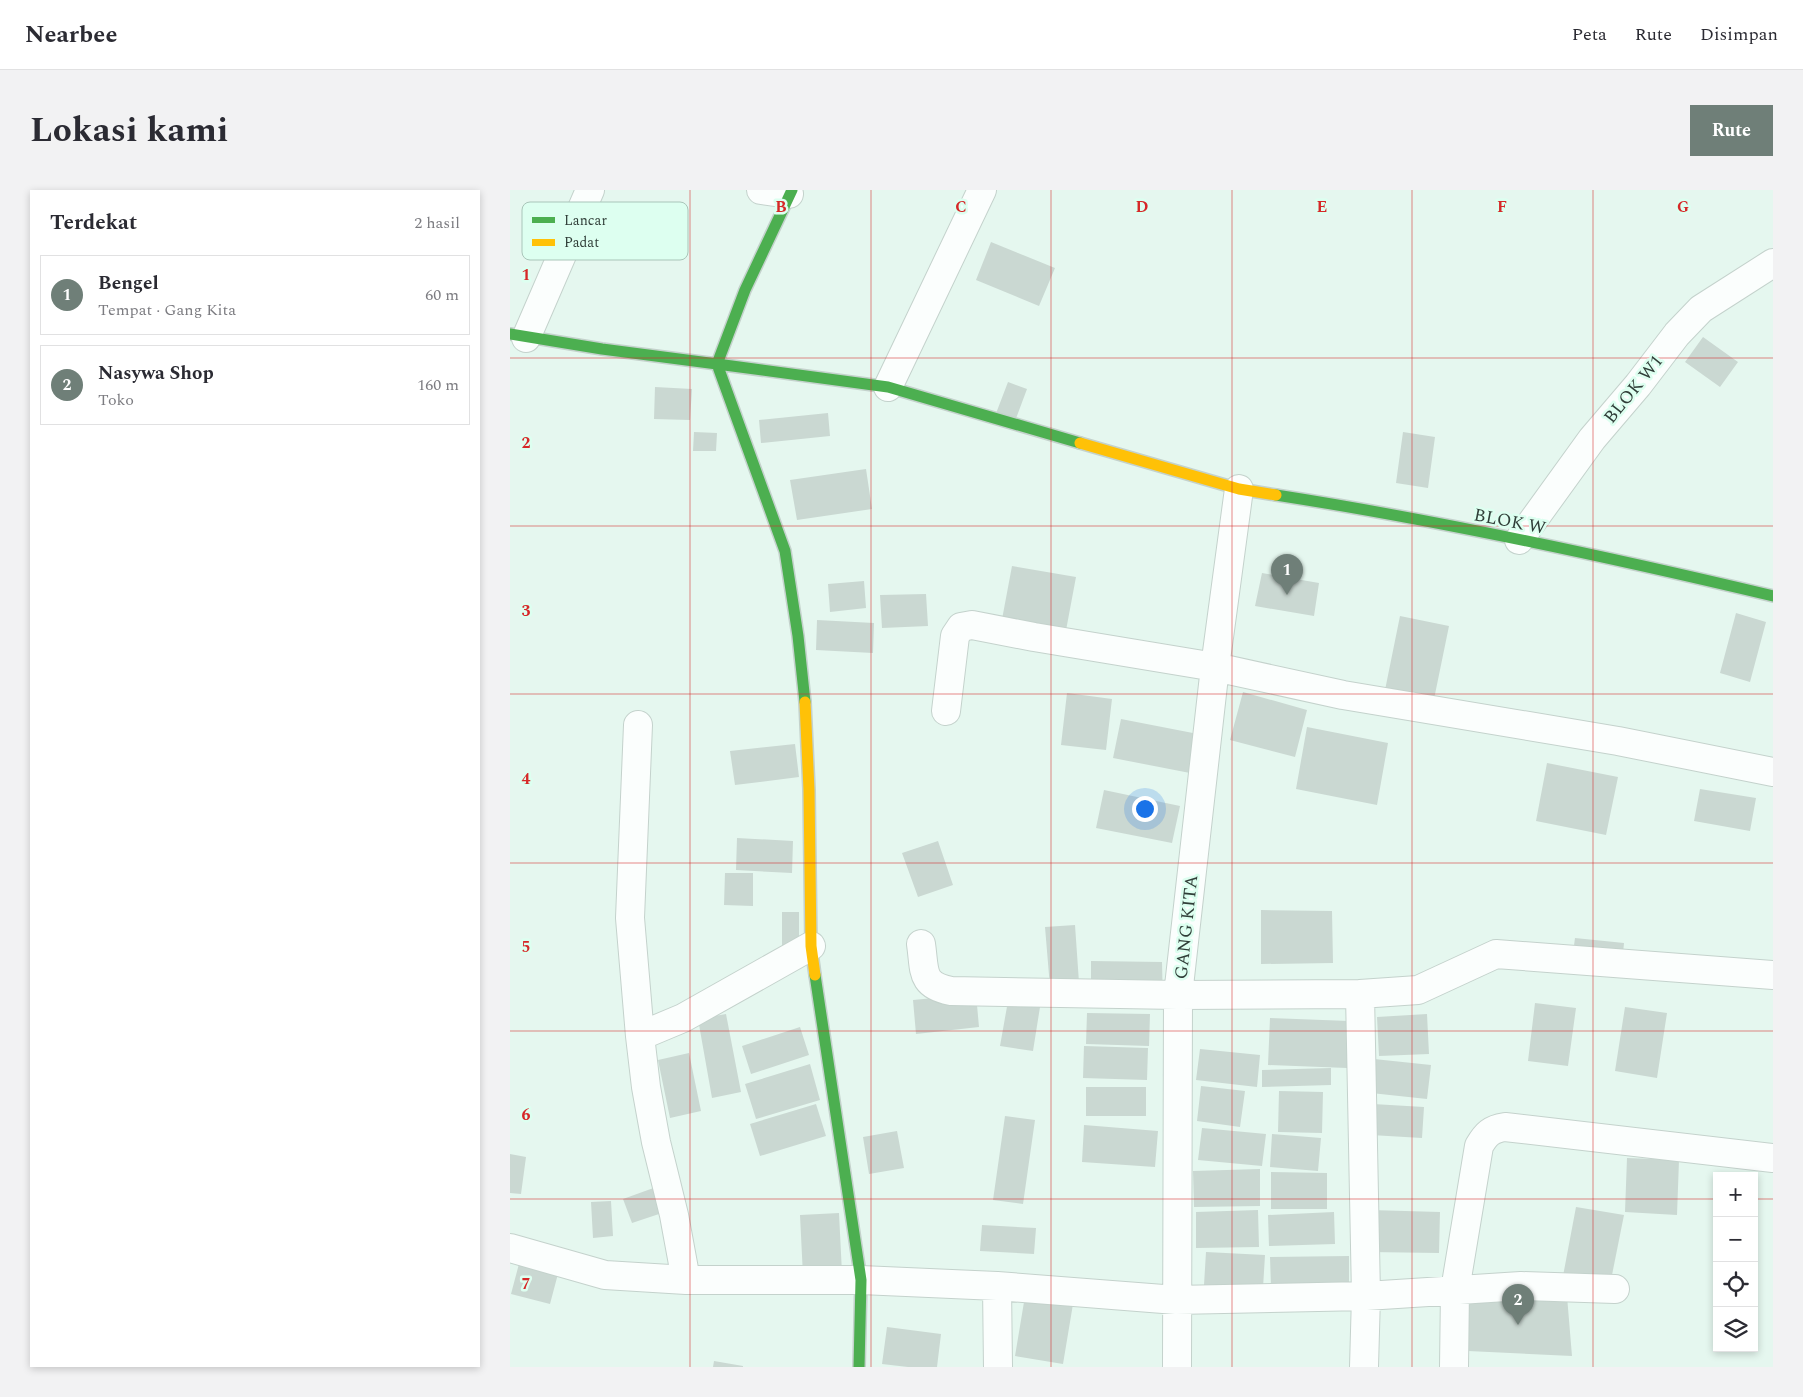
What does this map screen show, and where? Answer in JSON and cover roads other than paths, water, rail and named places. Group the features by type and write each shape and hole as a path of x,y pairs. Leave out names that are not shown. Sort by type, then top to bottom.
{"street":[{"path":"584,202 590,190"},
{"path":"761,190 790,192 745,290 717,364 785,552 804,682 809,790 811,946 861,1280 859,1367"},
{"path":"888,387 982,190"},
{"path":"518,336 555,260"},
{"name":"BLOK W1","path":"1519,540 1592,439 1638,385 1677,334 1700,309 1773,263"},
{"name":"BLOK W","path":"518,336 888,387 1239,489 1328,503 1598,555 1773,596"},
{"name":"GANG KITA","path":"1177,1367 1178,995 1215,667 1239,489"},
{"path":"946,711 955,636 961,627 972,625 1215,667 1343,695 1618,741 1773,772"},
{"path":"638,725 630,918 640,1036 646,1087 656,1142 674,1216 686,1280"},
{"path":"921,944 926,978 937,988 951,992 1178,995 1360,994 1418,990 1496,954 1773,974"},
{"path":"640,1036 682,1018 811,946"},
{"path":"1360,994 1366,1296 1364,1367"},
{"path":"1454,1367 1455,1290 1479,1146 1488,1133 1494,1129 1504,1127 1773,1158"},
{"path":"510,1248 606,1275 686,1280 861,1280 997,1286 1176,1300 1366,1296 1521,1286 1615,1289"},
{"path":"997,1286 998,1367"}],"place":[{"name":"Bengel","path":"1287,595"},
{"name":"Nasywa Shop","path":"1518,1325"}]}
